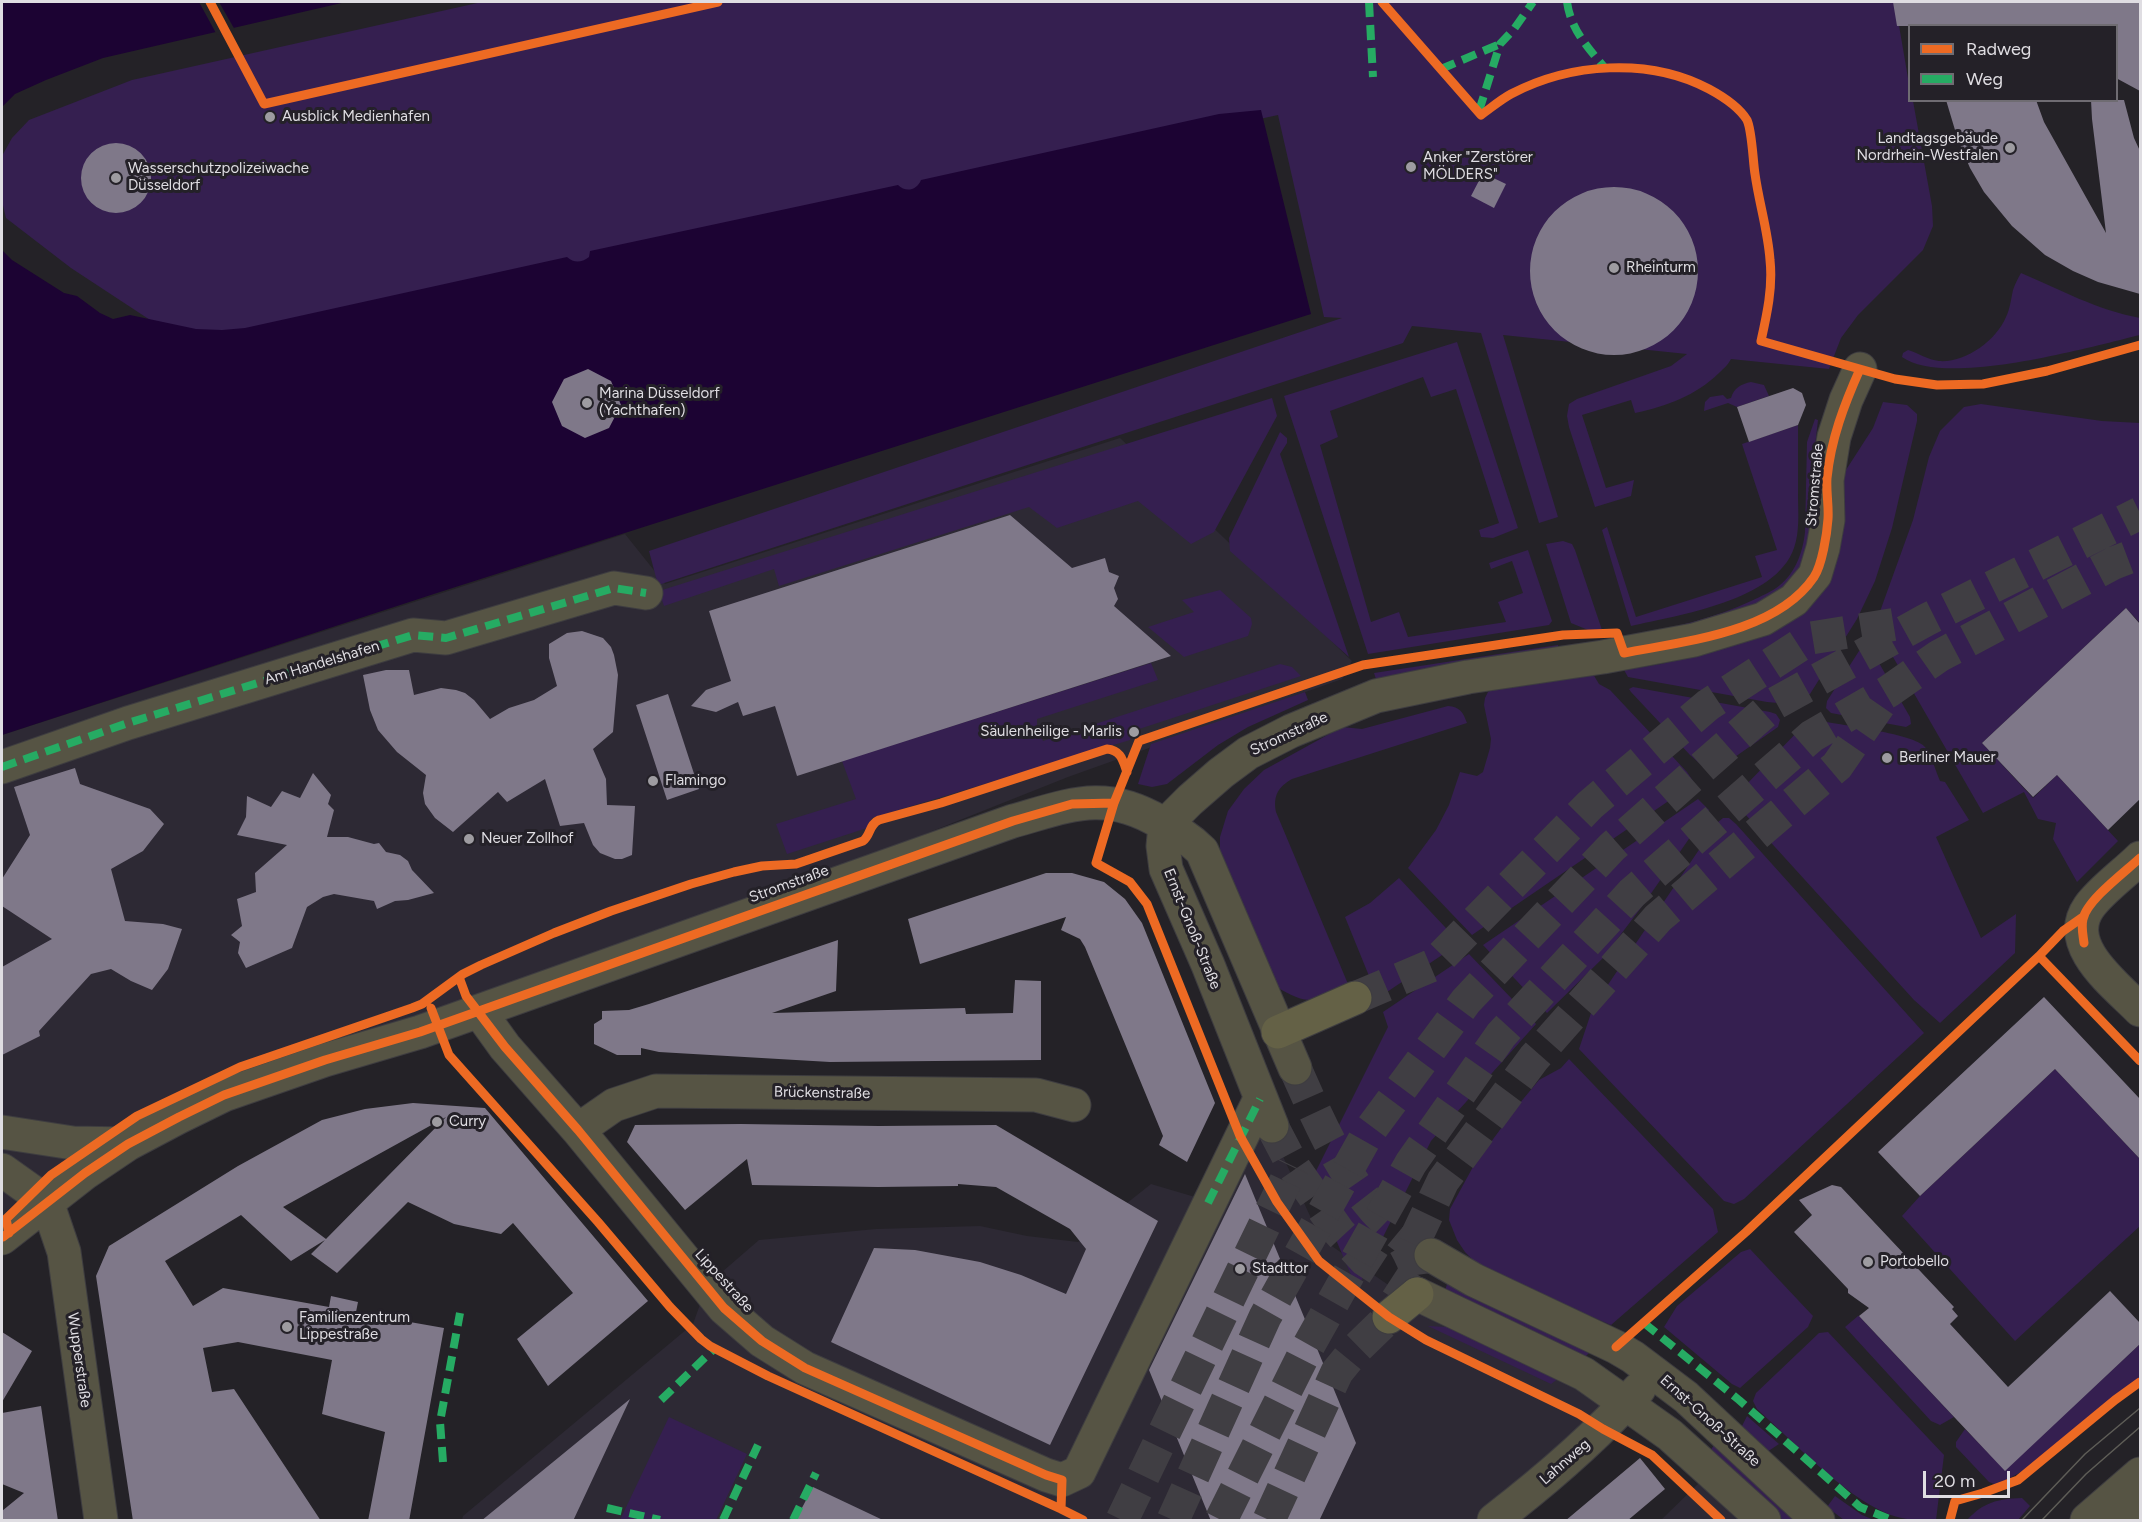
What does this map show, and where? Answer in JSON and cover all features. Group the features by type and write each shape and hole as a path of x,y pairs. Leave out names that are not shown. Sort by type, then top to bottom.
{"highway":[{"path":"1278,1032 1355,998"},
{"path":"1389,1317 1417,1294"}],"street":[{"name":"Stromstraße","path":"2,1238 47,1202 128,1144 224,1095 479,1011 1003,824 1072,804 1114,803 1147,814 1165,825 1221,772 1248,753 1291,731 1376,696 1468,677 1603,657 1694,640 1763,619 1794,600 1815,575 1828,520 1827,480 1834,437 1846,400 1860,369"},
{"name":"Am Handelshafen","path":"2,767 128,723 413,635 446,638 614,588 646,593"},
{"path":"1165,825 1190,838 1202,851 1295,1068"},
{"name":"Ernst-Gnoß-Straße","path":"1165,825 1163,846 1166,869 1208,965 1263,1104"},
{"path":"2140,858 2091,904 2083,917 2082,928 2084,943 2094,963 2140,1010"},
{"name":"Lippestraße","path":"479,1011 505,1047 578,1130 724,1308 762,1341 805,1368 1046,1475 1062,1480 1079,1472 1208,1203 1263,1104"},
{"path":"1263,1104 1262,1060 1269,1043 1278,1032"},
{"name":"Brückenstraße","path":"578,1130 614,1105 656,1091 1036,1095 1074,1105"},
{"path":"2,1132 73,1143 128,1144"},
{"path":"2,1170 47,1202"},
{"name":"Wupperstraße","path":"47,1202 64,1252 101,1521"},
{"name":"Ernst-Gnoß-Straße","path":"1431,1255 1474,1280 1616,1347 1655,1372 1686,1397 1818,1521"},
{"path":"1417,1294 1584,1374 1670,1435 1764,1521"},
{"name":"Lahnweg","path":"1494,1521 1603,1429 1655,1372"},
{"path":"2087,1521 2140,1474"},
{"path":"2128,1521 2140,1509"}],"shaded area":[{"path":"2,2 346,2 103,58 15,94 2,107"},
{"path":"482,2 1895,2 1908,78 1908,102 1913,102 1932,206 1933,226 1923,250 1858,315 1841,338 1829,369 1731,359 1710,381 1690,394 1669,403 1635,413 1631,400 1582,415 1606,488 1634,480 1631,496 1595,507 1569,427 1567,416 1569,404 1577,399 1671,366 1687,354 1503,335 1558,517 1539,523 1481,333 1412,326 1403,343 658,585 649,551 1342,318 1324,317 1278,115 236,341 176,337 71,268 6,218 2,201 2,156 12,138 29,120 132,80"},
{"path":"1261,110 1311,314 440,592 2,735 2,250 12,260 64,293 77,296 100,313 113,319 130,315 196,329 245,328 567,257 580,261 589,257 590,251 898,185 904,189 911,189 921,180 1219,114"},
{"path":"2021,273 2094,305 2140,318 2140,335 2054,355 1983,367 1950,368 1923,365 1902,357 1903,353 1908,350 1927,358 1949,361 1979,349 2001,326"},
{"path":"1457,342 1518,528 1493,538 1481,537 1479,530 1499,523 1456,389 1431,397 1423,377 1330,411 1338,437 1320,445 1371,622 1399,612 1408,637 1506,622 1498,602 1523,593 1512,561 1491,569 1489,563 1528,550 1552,621 1549,625 1368,654 1284,396"},
{"path":"1751,382 1764,385 1769,396 1737,407 1728,403 1704,411 1705,402 1710,397 1723,395 1727,399 1731,398 1738,387"},
{"path":"1272,398 1277,416 1214,532 1191,544 1138,501 1057,528 1029,507 779,586 774,569 664,606 659,591"},
{"path":"1883,402 1907,405 1917,414 1892,528 1875,581 1857,619 1810,694 1789,704 1767,702 1628,677 1624,670 1704,654 1767,631 1840,509 1844,473 1873,428"},
{"path":"1981,404 2102,421 2140,423 2140,623 2126,608 1982,743 2033,798 2057,775 2118,841 2077,882 2053,839 2056,823 2038,819 2024,792 1983,813 1878,631 1878,617 1913,520 1929,457 1940,431 1964,407"},
{"path":"1815,419 1818,420 1814,455 1815,529 1807,563 1786,590 1716,624 1639,635 1724,612 1774,590 1786,580 1798,561 1804,539 1807,442"},
{"path":"1798,425 1798,528 1794,548 1784,566 1768,581 1723,603 1631,626 1602,530 1607,527 1636,617 1762,577 1755,556 1777,550 1742,444"},
{"path":"1280,432 1287,438 1287,443 1280,454 1349,657 1230,551 1229,538"},
{"path":"1120,438 1352,661 1342,679 1068,777 729,912 221,1091 2,1231 2,735 625,534 665,584"},
{"path":"1563,541 1572,544 1575,550 1602,630 1593,632 1571,623 1546,544"},
{"path":"1220,590 1251,618 1252,624 1248,636 1184,657 1148,627 1194,612 1182,600"},
{"path":"1558,645 1562,654 1377,682 1374,673"},
{"path":"1859,651 1867,651 1875,656 1910,717 1911,724 1906,727 1831,713 1826,708 1827,701"},
{"path":"1151,663 1158,680 1037,719 1037,728 1043,741 1280,664 1292,667 1301,676 1133,731 1130,740 872,818 867,828 787,854 776,824 856,799 842,761"},
{"path":"1593,674 1599,684 1610,690 1687,772 1693,781 1692,785 1472,935 1408,868 1436,830 1449,805 1460,772 1477,776 1483,772 1491,739 1484,705 1485,698 1488,692 1498,687"},
{"path":"1633,687 1770,712 1776,714 1780,720 1778,727 1719,768 1707,770 1631,692 1629,689"},
{"path":"1305,692 1308,700 1248,727 1218,745 1167,784 1152,787 1138,784 1151,744"},
{"path":"1448,706 1460,711 1467,723 1292,779 1278,792 1275,801 1276,812 1348,984 1329,995 1313,1000 1297,998 1277,987 1220,855 1220,837 1228,811 1244,789 1264,770 1342,727 1362,729"},
{"path":"1821,721 1893,734 1918,742 1925,747 1940,781 1945,782 1969,820 1936,837 1981,938 2016,914 2015,953 1940,1023 1914,1000 1745,814 1742,804 1743,788 1801,728 1809,723"},
{"path":"1698,799 1709,810 1643,905 1603,958 1547,1013 1483,945"},
{"path":"1723,818 1729,818 1736,824 1924,1033 1744,1199 1734,1204 1724,1201 1579,1049 1592,1010 1601,995 1717,823"},
{"path":"1399,878 1460,943 1378,998 1345,917 1370,903"},
{"path":"1469,954 1536,1024 1431,1141 1357,1289 1311,1181 1388,1027 1383,1012"},
{"path":"1569,1059 1713,1209 1718,1232 1611,1325 1505,1280 1478,1265 1457,1240 1449,1220 1450,1209 1474,1165 1519,1104 1539,1080 1561,1068"},
{"path":"2055,1069 2140,1159 2140,1226 2015,1341 1902,1216 1920,1196"},
{"path":"1252,1088 1320,1238 1403,1295 1562,1372 1608,1408 1487,1520 462,1520 463,1516 693,1324 707,1285 759,1240 876,1229 980,1226 1027,1236 1078,1242 1151,1184 1195,1197"},
{"path":"1750,1249 1813,1316 1808,1327 1740,1388 1732,1384 1664,1327 1677,1306 1741,1252"},
{"path":"1450,1282 1591,1351 1584,1358 1445,1291"},
{"path":"1858,1316 1954,1417 1940,1425 1931,1421 1845,1327"},
{"path":"1428,1326 1447,1327 1559,1378 1551,1384"},
{"path":"1828,1332 1944,1455 1936,1520 1898,1517 1869,1504 1819,1466 1757,1409 1753,1401 1756,1393 1819,1333"},
{"path":"2140,1344 2140,1377 2030,1467 1997,1485 1989,1482 1956,1447 1956,1442 1965,1429 2005,1470"},
{"path":"1747,1416 1779,1444 1767,1452 1741,1428"},
{"path":"669,1417 747,1454 716,1520 620,1520"},
{"path":"1715,1444 1799,1520 1783,1520 1709,1452"},
{"path":"1699,1483 1740,1520 1661,1520"},
{"path":"1835,1496 1862,1515 1874,1520 1844,1520 1827,1507"},
{"path":"2022,1498 2030,1506 2018,1520 1967,1520 1985,1505 2005,1499"}],"pier":[{"path":"199,2 219,2 235,30 217,35"}],"building":[{"path":"1893,2 2140,2 2140,91 2118,79 2118,24 1908,24 1908,26 1897,26"},
{"name":"Landtagsgebäude Nordrhein-Westfalen","path":"2124,100 2134,138 2140,151 2140,294 2098,282 2045,255 2012,226 1984,192 1958,140 1947,102 2037,102 2044,122 2106,233 2091,102"},
{"path":"116,143 129,146 141,153 148,165 151,178 148,191 141,203 129,210 116,213 103,210 91,203 84,191 81,178 84,165 91,153 103,146"},
{"path":"1483,173 1506,184 1494,208 1471,196"},
{"name":"Rheinturm","path":"1614,187 1646,194 1661,201 1673,212 1684,224 1691,239 1698,271 1691,303 1684,318 1673,330 1661,341 1646,348 1614,355 1582,348 1567,341 1555,330 1544,318 1537,303 1530,271 1537,239 1544,224 1555,212 1567,201 1582,194"},
{"name":"Marina Düsseldorf (Yachthafen)","path":"588,369 611,381 621,405 609,428 585,438 562,426 552,402 564,379"},
{"path":"1793,388 1802,393 1806,405 1798,425 1749,442 1737,407"},
{"path":"1010,515 1072,568 1105,558 1109,572 1119,576 1114,588 1118,599 1114,606 1171,656 797,776 775,706 743,716 738,702 716,712 691,706 706,690 731,681 709,611"},
{"path":"2126,608 2140,624 2140,799 2108,830 2057,775 2033,797 1982,743"},
{"path":"582,631 603,638 611,647 614,655 618,675 613,732 593,749 606,779 607,805 635,806 632,855 615,859 600,853 593,845 584,823 560,826 545,779 507,802 498,792 453,832 435,818 425,804 423,793 426,775 397,752 378,730 370,710 363,675 386,670 409,670 414,695 441,688 456,690 474,700 490,719 509,708 534,700 557,686 549,658 549,644 567,633"},
{"path":"668,694 699,789 667,800 636,705"},
{"path":"75,768 80,784 150,809 164,824 143,851 111,869 125,921 163,924 182,929 168,969 152,990 111,969 91,974 39,1031 40,1036 2,1055 2,967 52,939 2,906 2,879 30,835 14,787"},
{"path":"313,773 331,795 328,804 334,810 327,837 348,837 374,844 379,843 386,852 400,855 408,861 412,870 434,893 395,901 377,909 374,901 334,894 323,897 307,907 292,948 246,968 238,953 240,942 231,935 242,926 237,899 256,892 255,873 287,845 237,835 246,817 247,796 271,807 282,791 300,798"},
{"path":"1046,873 1072,873 1104,882 1125,899 1142,923 1215,1103 1187,1162 1159,1145 1163,1136 1085,947 1080,939 1061,930 1066,917 920,964 908,919"},
{"path":"838,940 836,991 772,1013 965,1008 966,1014 1013,1013 1015,980 1041,981 1041,1060 830,1062 659,1052 641,1048 641,1055 617,1055 594,1044 594,1024 602,1019 602,1011 629,1010 649,1004"},
{"path":"2044,997 2140,1099 2140,1159 2055,1069 1920,1196 1878,1152"},
{"path":"413,1103 485,1108 648,1301 548,1386 517,1339 573,1293 513,1223 501,1234 454,1224 408,1202 337,1273 311,1254 325,1240 291,1261 241,1215 165,1261 193,1306 223,1288 329,1307 331,1296 358,1302 356,1312 444,1328 409,1521 368,1521 385,1432 322,1414 332,1360 238,1342 203,1348 212,1392 234,1389 321,1521 133,1521 96,1276 109,1246 238,1166 322,1120 365,1109","holes":["446,1117 326,1239 283,1207"]},
{"path":"635,1125 996,1125 1158,1221 1050,1445 831,1342 874,1248 915,1250 980,1262 1021,1275 1066,1294 1086,1249 1070,1229 996,1187 958,1184 958,1186 878,1187 752,1185 747,1159 685,1210 627,1142"},
{"name":"Stadttor","path":"1245,1174 1356,1443 1319,1521 1211,1521 1149,1370"},
{"path":"1832,1185 1841,1187 1954,1307 1952,1309 1958,1316 1950,1324 2008,1387 2110,1291 2140,1323 2140,1344 2005,1471 1859,1316 1869,1308 1848,1293 1848,1289 1794,1232 1812,1215 1799,1200"},
{"path":"2,1332 32,1351 2,1402"},
{"path":"630,1399 573,1521 481,1521"},
{"path":"41,1406 58,1521 2,1521 2,1511 24,1493 2,1484 2,1413"},
{"path":"1640,1458 1665,1489 1627,1521 1565,1521"},
{"path":"813,1487 885,1521 795,1521"}],"tunnel":[{"path":"1173,1520 1265,1317 1368,1133 1466,1001 1612,847 1774,704 1926,620 2140,513"},
{"path":"1221,1520 1305,1352 1411,1163 1501,1035 1632,893 1812,736 1889,691 1939,656 2114,563 2140,553"},
{"path":"1355,998 1433,965 1590,805 1708,705 1811,638 1903,623"},
{"path":"1413,1244 1443,1181 1534,1058 1658,918 1837,766 1884,698"},
{"path":"1295,1068 1330,1143 1359,1190 1376,1212 1418,1247"},
{"path":"1272,1126 1293,1166 1339,1232 1365,1260 1417,1294 1416,1269 1399,1235"},
{"path":"1122,1520 1293,1166"},
{"path":"1269,1520 1337,1372 1355,1350 1389,1317"}],"tram line":[{"path":"2022,1520 2085,1454 2140,1408"},
{"path":"2042,1520 2086,1474 2140,1427"}],"marked path":[{"path":"1369,2 1373,77"},
{"path":"1479,111 1500,44 1533,2"},
{"path":"1567,2 1576,30 1606,69"},
{"path":"1441,69 1500,44"},
{"path":"2,767 128,723 413,635 446,638 614,588 646,593"},
{"path":"1208,1203 1260,1099"},
{"path":"443,1462 440,1422 460,1313"},
{"path":"1644,1323 1739,1400 1860,1507 1892,1520"},
{"path":"661,1400 715,1348"},
{"path":"723,1520 758,1445"},
{"path":"793,1520 816,1473"},
{"path":"607,1508 660,1520"}],"cycle path":[{"path":"210,2 264,104 718,2"},
{"path":"1382,2 1481,115 1507,96 1534,84 1584,70 1610,68 1636,68 1686,79 1725,98 1735,106 1744,115 1749,125 1754,169 1769,249 1770,290 1761,341 1895,379 1937,385 1983,384 2047,371 2140,345"},
{"path":"1721,1520 1652,1455 1579,1414 1426,1340 1389,1317 1319,1261 1277,1202 1240,1136 1147,904 1130,882 1096,863 1114,803 1139,741 1363,665 1563,635 1617,633 1624,653 1728,631 1777,611 1797,596 1814,577 1819,565 1827,525 1827,478 1832,450 1844,409 1860,369"},
{"path":"9,1233 6,1219 51,1175 137,1116 240,1067 422,1004 463,974 554,933 691,884 762,866 796,864 863,841 873,824 879,820 941,803 1107,749 1118,754 1127,772"},
{"path":"3,1237 85,1173 128,1144 224,1095 325,1060 420,1032 1013,821 1072,804 1114,803"},
{"path":"2084,943 2083,919 2091,903 2140,858"},
{"path":"1616,1347 1746,1232 2063,931 2083,917"},
{"path":"2039,956 2140,1061"},
{"path":"459,977 466,996 505,1047 578,1130 724,1308 762,1341 805,1368 1046,1475 1062,1480 1061,1509 1083,1520"},
{"path":"431,1008 449,1055 598,1222 670,1307 701,1339 768,1376 1061,1509"},
{"path":"1950,1520 1955,1501 2018,1480 2140,1382"}],"place":[{"name":"Ausblick Medienhafen","path":"270,117"},
{"name":"Landtagsgebäude Nordrhein-Westfalen","path":"2010,148"},
{"name":"Anker \"Zerstörer MÖLDERS\"","path":"1411,167"},
{"name":"Wasserschutzpolizeiwache Düsseldorf","path":"116,178"},
{"name":"Rheinturm","path":"1614,268"},
{"name":"Marina Düsseldorf (Yachthafen)","path":"587,403"},
{"name":"Säulenheilige - Marlis","path":"1134,732"},
{"name":"Berliner Mauer","path":"1887,758"},
{"name":"Flamingo","path":"653,781"},
{"name":"Neuer Zollhof","path":"469,839"},
{"name":"Curry","path":"437,1122"},
{"name":"Portobello","path":"1868,1262"},
{"name":"Stadttor","path":"1240,1269"},
{"name":"Familienzentrum Lippestraße","path":"287,1327"}]}
